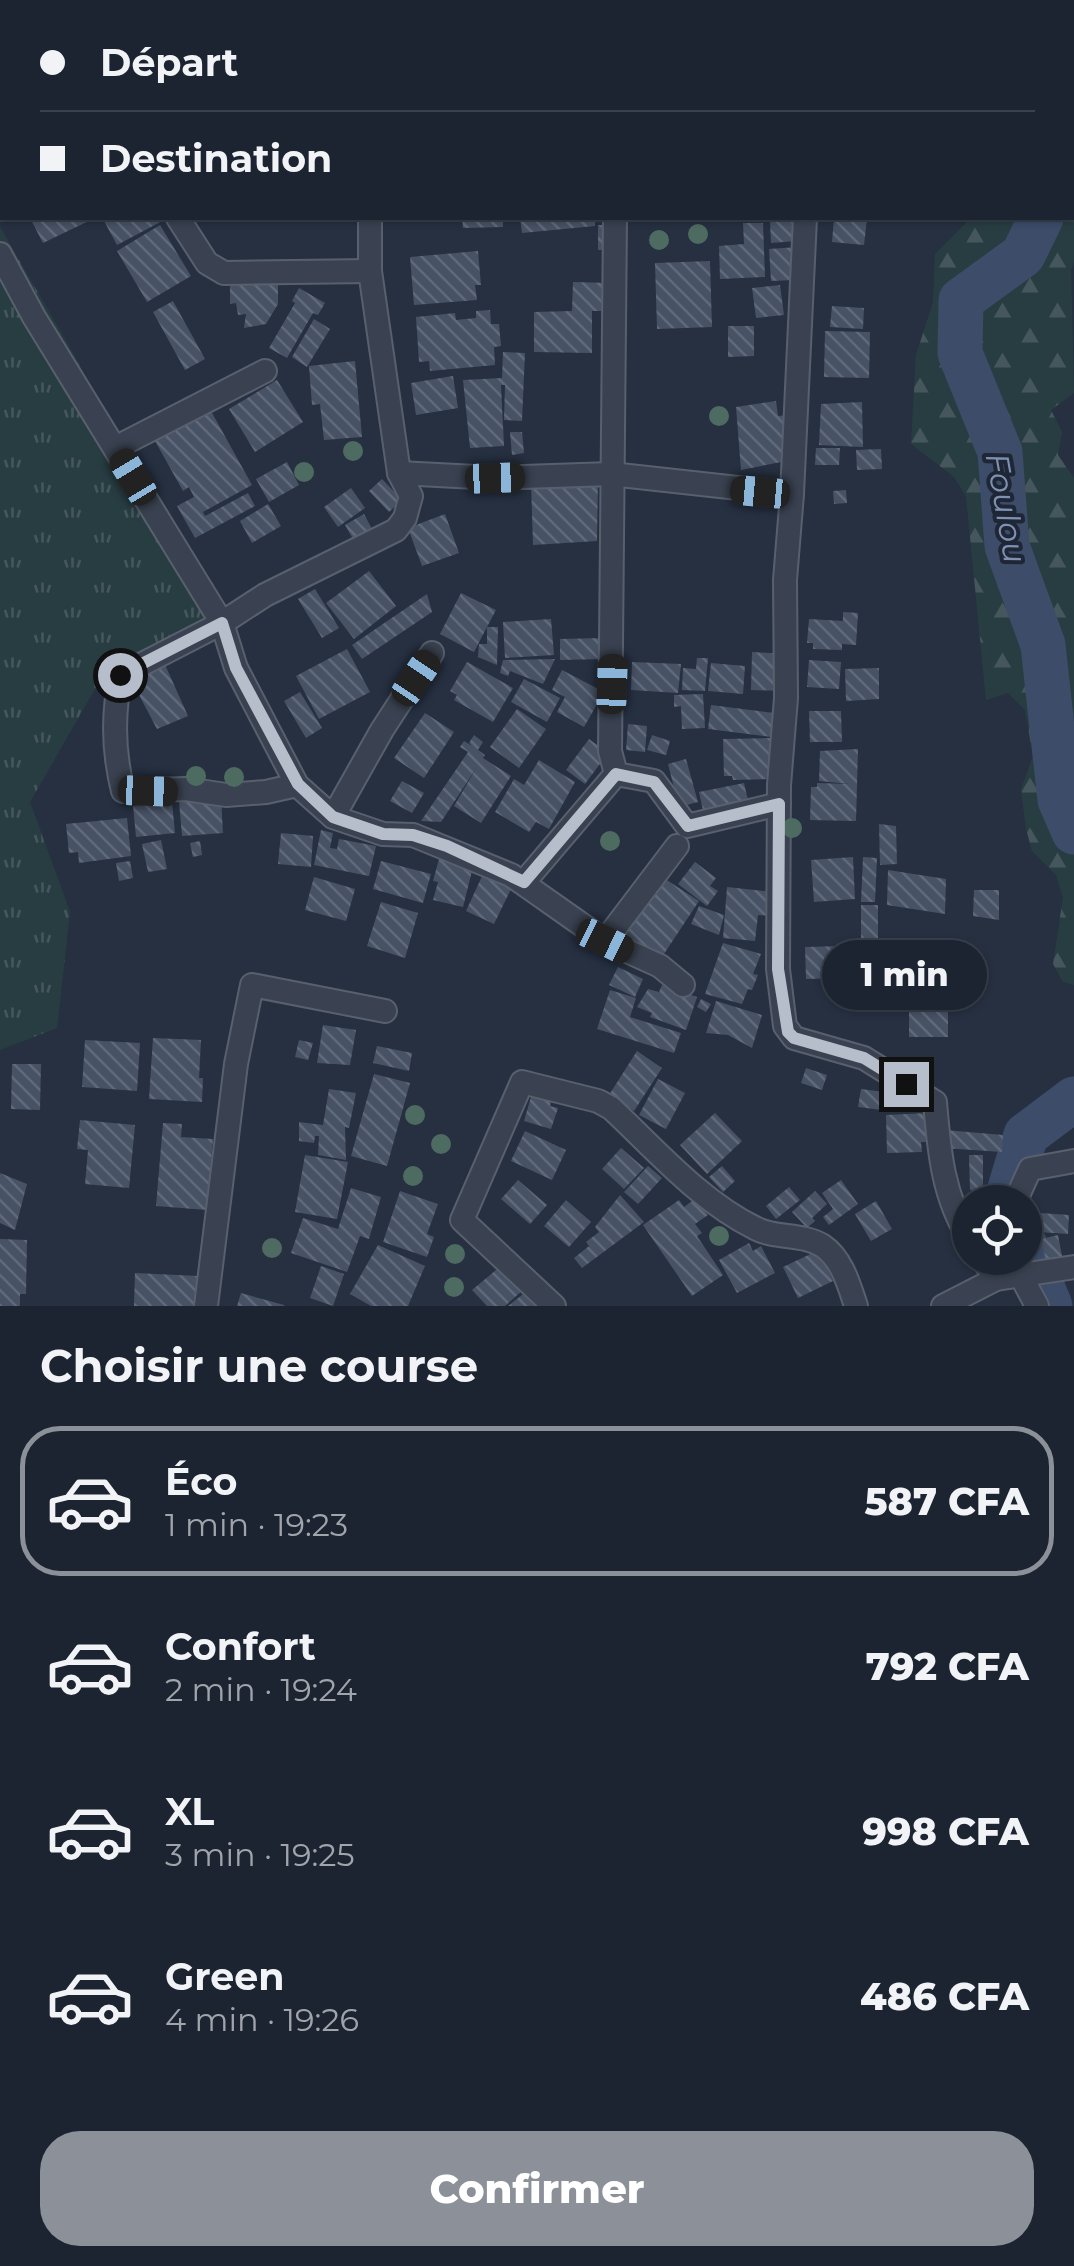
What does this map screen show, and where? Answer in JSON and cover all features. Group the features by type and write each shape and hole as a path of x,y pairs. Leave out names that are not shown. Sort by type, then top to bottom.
{"street":[{"path":"179,220 207,263 224,274 370,272"},
{"path":"298,784 266,792 226,795 186,790 123,791 116,764 112,713 120,675 222,623 265,594 396,530 405,518 411,496 399,473 370,272 370,220"},
{"path":"615,220 610,752 616,774"},
{"path":"805,220 792,494 784,580 786,698 779,804 778,969 788,1032 794,1038 864,1058 935,1102 940,1160 952,1205"},
{"path":"0,254 34,317 222,623 236,668 298,784 333,817 383,834 413,835 447,846 524,882 605,941 660,966 682,985"},
{"path":"115,448 266,371"},
{"path":"399,473 495,478 611,474 792,494"},
{"path":"333,817 390,717 432,654"},
{"path":"616,774 654,782 688,826 779,804"},
{"path":"524,882 616,774"},
{"path":"605,941 678,846"},
{"path":"206,1306 236,1064 252,985 385,1012"},
{"path":"554,1306 462,1220 522,1082 598,1101 611,1108 704,1194 756,1229 825,1247 847,1278 856,1306"},
{"path":"1022,1185 1030,1168 1074,1160"},
{"path":"1018,1275 1074,1267"},
{"path":"943,1306 988,1275"},
{"path":"1021,1276 1037,1306"}],"green space":[{"path":"969,220 1074,220 1074,393 1051,410 1062,432 1058,455 1074,478 1074,985 1063,982 1053,964 1063,897 1056,875 1032,851 1026,829 1021,789 1033,756 1025,710 1008,693 986,700 966,496 954,477 911,444 916,355 933,302 935,254"},
{"path":"0,227 73,353 217,628 98,667 96,687 30,802 70,912 57,1028 0,1050"}],"building":[{"path":"31,220 91,220 43,243"},
{"path":"106,220 164,220 117,245"},
{"path":"337,220 337,222 288,221"},
{"path":"462,220 503,220 503,227 463,228"},
{"path":"520,220 595,220 595,226 522,233"},
{"path":"770,220 795,220 797,241 771,243"},
{"path":"834,220 867,220 864,245 832,242"},
{"path":"743,223 763,223 765,277 720,279 719,246 744,244"},
{"path":"160,225 191,276 147,302 117,251"},
{"path":"598,225 613,225 612,250 598,250"},
{"path":"798,247 795,280 771,281 769,249"},
{"path":"478,251 481,285 475,285 477,300 414,305 410,257"},
{"path":"710,261 712,327 657,329 655,263"},
{"path":"236,277 278,277 278,304 266,324 244,328 246,314 238,315 236,303 230,304 230,286 238,285"},
{"path":"573,282 610,283 610,311 592,311 592,353 534,352 534,312 572,311"},
{"path":"780,285 784,315 756,318 752,288"},
{"path":"299,288 325,303 318,315 313,313 287,358 269,348 295,303 292,301"},
{"path":"173,301 205,359 185,370 153,312"},
{"path":"832,306 864,308 863,329 830,327"},
{"path":"490,310 491,324 499,324 501,346 494,347 495,365 430,371 429,361 419,362 416,317 455,313 456,320 476,318 476,311"},
{"path":"314,319 330,329 307,367 292,357"},
{"path":"728,326 754,326 754,356 728,357"},
{"path":"825,331 870,332 869,378 824,377"},
{"path":"503,352 525,353 522,421 504,420 505,385 501,385 504,446 470,448 463,380 502,378"},
{"path":"355,361 362,437 324,440 320,404 312,405 309,366"},
{"path":"453,376 458,408 416,415 411,383"},
{"path":"277,380 303,422 255,452 229,409"},
{"path":"776,401 778,416 790,415 791,460 741,470 736,407"},
{"path":"862,402 863,447 819,445 821,404"},
{"path":"211,411 252,485 203,512 205,516 248,493 255,506 195,538 177,506 194,497 189,487 183,491 155,441"},
{"path":"510,432 522,432 524,453 512,455"},
{"path":"816,448 840,448 839,465 815,465"},
{"path":"881,449 882,469 857,470 856,450"},
{"path":"287,462 299,485 269,502 256,479"},
{"path":"382,479 402,500 389,512 369,491"},
{"path":"598,479 597,541 533,545 531,482"},
{"path":"351,488 365,508 338,527 324,507"},
{"path":"846,490 847,503 834,504 833,491"},
{"path":"268,504 281,526 252,543 240,521"},
{"path":"364,514 372,529 353,539 345,525"},
{"path":"445,514 459,553 422,566 408,528"},
{"path":"369,571 396,606 354,639 326,603"},
{"path":"315,589 339,628 322,638 298,599"},
{"path":"461,593 496,610 474,652 440,634"},
{"path":"427,594 432,612 362,659 352,645"},
{"path":"843,612 858,613 856,645 842,644 842,650 813,649 813,643 807,643 809,619 843,621"},
{"path":"551,619 554,655 505,658 503,622"},
{"path":"487,627 498,627 497,665 478,657 479,644 487,644"},
{"path":"604,638 604,659 560,660 560,639"},
{"path":"347,649 370,692 319,719 296,676"},
{"path":"752,652 785,654 783,691 751,690"},
{"path":"162,658 188,716 157,729 129,676"},
{"path":"697,658 708,658 705,691 682,690 683,668 696,669"},
{"path":"555,659 543,684 510,671 508,676 500,673 503,660"},
{"path":"809,660 841,662 839,689 807,687"},
{"path":"467,662 513,688 493,722 454,700 457,695 450,691"},
{"path":"632,662 681,664 678,693 631,690"},
{"path":"711,663 745,666 743,694 708,691"},
{"path":"879,668 879,699 846,701 845,669"},
{"path":"562,670 604,692 584,727 557,712 565,697 552,690"},
{"path":"524,679 560,698 547,722 511,702"},
{"path":"300,692 322,728 306,738 284,701"},
{"path":"703,694 705,728 682,729 681,706 674,707 674,695"},
{"path":"711,705 782,714 779,738 708,729"},
{"path":"517,709 546,729 519,768 490,747"},
{"path":"809,711 841,711 842,742 810,742"},
{"path":"425,713 454,732 424,778 394,758"},
{"path":"628,724 647,726 645,752 626,750"},
{"path":"474,735 483,742 478,750 485,755 483,758 511,776 481,823 454,806 477,767 441,822 421,821 468,752 460,747 464,741 472,746 469,743"},
{"path":"652,735 670,741 666,755 647,750"},
{"path":"773,738 774,779 733,780 732,776 724,776 723,739"},
{"path":"589,739 608,753 585,784 566,770"},
{"path":"858,749 856,821 810,820 811,787 817,787 817,783 850,784 819,781 820,751"},
{"path":"686,759 698,802 679,807 668,764"},
{"path":"539,760 575,782 549,829 536,822 529,832 495,812 514,779 524,785"},
{"path":"402,781 424,793 412,813 390,801"},
{"path":"744,783 749,805 704,815 699,792"},
{"path":"221,797 223,833 182,836 179,801"},
{"path":"172,802 175,833 136,837 133,806"},
{"path":"127,818 131,856 79,863 78,852 69,853 66,824"},
{"path":"879,824 896,826 897,864 880,865"},
{"path":"321,830 333,833 330,848 337,849 339,839 376,846 369,876 314,865"},
{"path":"281,833 313,836 311,867 278,864"},
{"path":"161,840 167,869 148,872 142,844"},
{"path":"200,841 202,855 193,857 190,843"},
{"path":"853,857 855,899 814,902 811,860"},
{"path":"863,857 877,858 875,902 861,902"},
{"path":"439,859 473,867 463,907 433,900"},
{"path":"130,861 133,878 119,881 116,863"},
{"path":"381,861 431,874 423,903 373,889"},
{"path":"695,862 716,878 710,886 718,891 707,906 678,884"},
{"path":"888,870 946,879 945,914 887,905"},
{"path":"483,874 512,887 494,924 466,911"},
{"path":"314,877 355,889 346,921 305,910"},
{"path":"662,877 699,901 660,960 624,936"},
{"path":"727,887 774,892 771,916 758,915 755,941 723,938"},
{"path":"974,890 999,890 999,920 973,916"},
{"path":"381,902 418,913 405,958 367,946"},
{"path":"861,905 878,905 878,982 861,982"},
{"path":"699,906 724,915 719,935 691,924"},
{"path":"723,943 761,954 753,974 758,975 742,1004 705,994"},
{"path":"843,946 844,978 806,979 805,947"},
{"path":"618,967 643,979 635,997 609,985"},
{"path":"662,985 697,997 686,1030 650,1017 652,1013 637,1007 648,989 659,992"},
{"path":"909,985 948,985 948,1037 909,1037"},
{"path":"610,990 636,998 630,1017 681,1033 674,1053 597,1029"},
{"path":"701,999 711,1004 706,1012 697,1007"},
{"path":"716,1001 762,1015 752,1048 728,1035 706,1033"},
{"path":"323,1025 356,1030 350,1065 317,1063"},
{"path":"153,1038 201,1040 202,1102 149,1099"},
{"path":"85,1040 140,1043 137,1091 82,1087"},
{"path":"299,1040 313,1043 308,1060 295,1057"},
{"path":"377,1046 412,1053 409,1071 373,1063"},
{"path":"637,1051 662,1068 634,1111 609,1095"},
{"path":"12,1064 41,1064 40,1110 11,1109"},
{"path":"806,1068 827,1075 822,1090 801,1083"},
{"path":"374,1074 410,1083 387,1166 351,1156"},
{"path":"658,1079 685,1093 666,1129 639,1115"},
{"path":"534,1087 553,1093 550,1106 558,1108 551,1129 524,1121"},
{"path":"329,1089 356,1093 349,1128 345,1127 346,1160 318,1155 319,1136 315,1136 314,1143 299,1141 299,1122 323,1125"},
{"path":"861,1089 884,1092 882,1110 858,1107"},
{"path":"715,1113 742,1141 707,1174 680,1145"},
{"path":"928,1113 929,1142 921,1142 922,1152 887,1153 886,1115"},
{"path":"80,1120 135,1125 129,1188 85,1184 88,1150 77,1149"},
{"path":"163,1123 182,1124 181,1137 213,1139 207,1210 156,1206"},
{"path":"945,1130 1003,1135 1002,1152 943,1148"},
{"path":"525,1131 566,1150 552,1180 511,1161"},
{"path":"621,1148 644,1168 624,1189 602,1169"},
{"path":"305,1155 348,1162 337,1219 295,1212"},
{"path":"969,1155 983,1155 983,1185 970,1185"},
{"path":"648,1166 662,1178 638,1204 624,1192"},
{"path":"722,1166 735,1181 723,1192 709,1177"},
{"path":"0,1173 27,1184 15,1230 0,1223"},
{"path":"518,1180 547,1205 530,1224 501,1199"},
{"path":"841,1180 858,1204 829,1225 823,1217 833,1209 822,1193"},
{"path":"789,1187 800,1200 776,1219 766,1206"},
{"path":"351,1188 381,1197 369,1239 360,1236 347,1272 291,1253 303,1218 338,1229"},
{"path":"400,1191 438,1204 427,1234 434,1237 427,1257 383,1242"},
{"path":"815,1191 827,1204 807,1228 792,1212"},
{"path":"620,1195 644,1222 582,1268 574,1258 589,1246 586,1242 599,1232 595,1227"},
{"path":"696,1198 708,1215 695,1224 702,1233 697,1236 723,1275 692,1296 643,1225 679,1200 684,1207"},
{"path":"566,1200 591,1222 569,1247 544,1226"},
{"path":"876,1201 892,1229 871,1241 855,1214"},
{"path":"1042,1213 1069,1215 1068,1234 1042,1232"},
{"path":"1058,1235 1063,1261 1047,1265 1042,1239"},
{"path":"0,1239 27,1240 26,1294 20,1294 20,1306 0,1306"},
{"path":"749,1243 753,1251 761,1246 775,1273 737,1293 719,1260"},
{"path":"378,1245 425,1266 408,1306 371,1306 350,1294"},
{"path":"819,1250 833,1281 798,1298 783,1267"},
{"path":"502,1265 523,1290 505,1306 487,1306 472,1290"},
{"path":"321,1266 344,1274 333,1306 310,1298"},
{"path":"135,1273 198,1276 197,1306 134,1306"},
{"path":"527,1291 538,1306 508,1306"},
{"path":"241,1293 284,1305 284,1306 237,1306"}],"waterway":[{"name":"Foulou","path":"1040,220 1023,255 961,300 960,353 1000,452 1007,546 1043,645 1060,800 1074,832"},
{"name":"Foulou","path":"1011,1185 1026,1135 1074,1099"},
{"name":"Foulou","path":"1037,1275 1050,1306"}],"route":[{"path":"120,675 222,623 236,668 298,784 333,817 383,834 413,835 447,846 524,882 616,774 654,782 688,826 779,804 778,969 785,1026 794,1038 864,1058 906,1084"}]}
